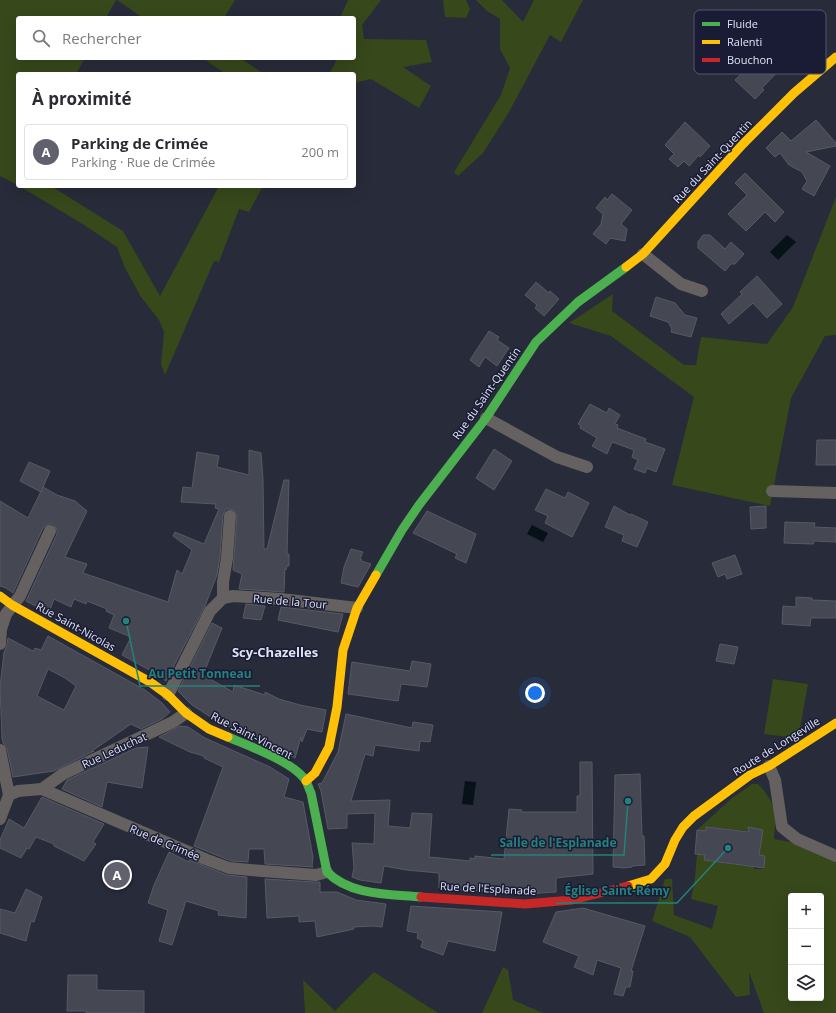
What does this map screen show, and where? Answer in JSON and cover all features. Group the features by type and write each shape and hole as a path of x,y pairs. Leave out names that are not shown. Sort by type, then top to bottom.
{"street":[{"name":"Rue du Saint-Quentin","path":"826,66 836,57"},
{"name":"Rue du Saint-Quentin","path":"306,781 315,773 329,747 337,707 343,650 357,608 402,530 486,418 536,342 578,302 643,254 743,144 794,93 816,74"},
{"path":"643,254 681,284 702,291"},
{"path":"486,418 557,457 586,467"},
{"path":"772,491 836,493"},
{"path":"168,695 210,611 223,598 223,582 227,558 230,516"},
{"path":"0,644 1,628 6,614 20,596 50,531"},
{"name":"Rue Saint-Nicolas","path":"0,596 12,605 150,682 168,695"},
{"name":"Rue de la Tour","path":"223,598 233,596 282,599 357,608"},
{"name":"Rue Saint-Vincent","path":"168,695 186,713 209,729 275,758 296,771 306,781"},
{"name":"Rue Leduchat","path":"42,790 63,774 173,722 186,713"},
{"name":"Route de Longeville","path":"651,879 665,864 675,840 683,827 694,816 750,775 769,766 836,723"},
{"path":"0,750 9,795 0,819"},
{"path":"769,766 775,780 782,827 797,839 836,856"},
{"path":"306,781 311,794 327,872"},
{"name":"Rue de Crimée","path":"9,795 18,791 42,790 229,868 316,875 327,872"},
{"name":"Rue de l'Esplanade","path":"327,872 335,880 357,890 397,895 525,904 572,900 616,890 651,879"}],"green space":[{"path":"0,0 116,0 107,16 16,16 16,60 84,60 77,72 16,72 16,184 0,176"},
{"path":"117,0 235,0 225,16 140,16"},
{"path":"348,0 381,0 362,25 364,39 426,40 432,62 403,67 431,86 419,108 371,79 356,83 356,72 330,72 337,60 356,60 356,16 341,16"},
{"path":"443,0 466,0 470,9 466,18 445,17"},
{"path":"476,0 502,0 523,22 534,0 583,0 561,42 550,35 509,112 483,153 458,176 454,172 501,95 510,68 500,49 500,19 487,11"},
{"path":"205,60 243,60 261,72 223,72"},
{"path":"22,188 54,188 123,231 160,296 218,188 262,188 249,212 239,209 219,262 214,261 165,375 161,364 164,332 159,320 141,297 125,268 117,247 81,223"},
{"path":"836,197 836,335 825,336 791,398 770,506 672,485 694,397 611,336 569,323 613,294 612,311 684,365 696,365 701,337 767,344 793,307"},
{"path":"773,679 808,684 800,728 796,738 764,734"},
{"path":"752,784 758,784 768,796 776,814 774,839 796,843 836,861 836,1013 764,1013 749,972 750,995 736,997 690,937 652,921 665,879 672,879 674,915 712,929 718,906 691,899 697,854 704,855 704,860 745,866 754,864 754,869 764,869 765,856 759,855 762,829 749,828 748,831 707,827 706,831 697,830 732,798"},
{"path":"503,967 508,970 513,1000 543,1013 482,1013"},
{"path":"374,972 438,1013 305,1013 303,980 335,1011"}],"shaded area":[{"path":"787,235 796,242 778,260 770,252"},
{"path":"532,525 548,533 543,542 527,534"},
{"path":"465,781 476,782 473,805 462,804"}],"building":[{"path":"741,74 775,74 762,88 764,90 755,99 735,80"},
{"path":"816,120 836,143 836,146 806,152 830,166 814,196 802,189 807,181 802,172 789,165 780,153 775,157 766,148 782,132 791,141"},
{"path":"685,122 710,146 689,166 684,161 678,167 669,159 674,154 665,145"},
{"path":"745,173 784,212 775,222 765,212 746,231 728,214 747,195 735,183"},
{"path":"612,194 632,210 621,224 627,229 625,241 610,238 606,244 593,234 601,224 603,214 596,208 605,197 607,200"},
{"path":"703,235 710,235 725,249 731,242 744,254 735,264 731,264 725,271 698,248 698,242"},
{"path":"757,276 782,304 767,318 753,303 729,324 721,314 742,294 740,292"},
{"path":"536,282 559,299 544,316 535,308 537,305 525,295"},
{"path":"656,297 675,303 685,315 697,318 691,337 671,332 672,329 668,322 650,316"},
{"path":"489,331 499,337 497,340 509,348 497,366 485,357 479,367 470,360"},
{"path":"590,404 607,413 609,408 620,415 615,424 618,425 617,428 646,439 645,442 665,449 656,472 647,468 645,473 634,469 638,460 632,457 634,450 612,442 607,454 592,446 597,438 580,428 581,426 578,424"},
{"path":"817,440 836,440 836,465 816,465"},
{"path":"494,449 512,461 494,490 476,478"},
{"path":"249,450 261,453 264,549 267,549 284,480 289,480 287,554 289,554 289,566 287,566 286,570 285,569 284,592 239,589 242,574 233,570 237,516 234,510 226,509 223,515 217,575 205,606 166,681 155,673 122,655 131,637 109,628 114,615 106,611 107,609 87,601 86,604 74,599 71,607 54,599 49,613 26,601 57,534 57,530 53,524 49,524 43,528 13,593 0,586 0,501 28,518 43,487 57,495 75,501 87,511 65,557 87,564 83,573 168,602 177,570 182,574 192,550 173,536 175,532 204,544 219,509 215,508 216,504 181,502 183,487 192,488 197,452 219,456 217,467 249,475"},
{"path":"29,462 50,471 41,492 20,481"},
{"path":"546,489 565,498 568,492 589,503 572,537 545,523 548,516 535,510"},
{"path":"614,506 630,515 631,514 648,522 637,547 622,541 624,535 605,527"},
{"path":"766,506 766,528 751,529 750,507"},
{"path":"427,511 476,534 466,563 455,558 457,554 413,533"},
{"path":"785,522 815,523 814,527 836,528 836,542 814,541 813,544 784,543"},
{"path":"351,549 363,552 360,559 362,560 361,561 371,564 358,587 341,583 344,567"},
{"path":"735,555 742,574 727,579 725,574 718,577 712,563"},
{"path":"796,597 812,598 812,600 836,601 836,618 811,618 810,626 782,624 783,606 796,607"},
{"path":"246,604 265,606 261,620 243,618"},
{"path":"281,607 343,614 338,632 278,620"},
{"path":"212,623 222,628 203,675 233,692 234,685 265,695 265,692 279,699 300,705 326,710 322,732 307,729 302,742 301,737 295,758 279,749 220,723 192,705 178,691"},
{"path":"48,636 145,690 162,703 170,712 162,719 141,729 131,724 92,751 94,751 54,771 13,777 7,749 2,738 0,687 4,652 8,638 33,651 35,648 41,650","holes":["48,669 76,686 64,710 37,696"]},
{"path":"720,644 738,647 734,664 716,661"},
{"path":"412,661 431,664 427,687 401,684 398,701 348,694 352,662 410,671"},
{"path":"346,714 412,728 413,722 433,725 430,742 420,741 419,751 375,745 373,756 365,754 351,801 390,800 388,826 410,828 412,813 432,814 429,857 470,861 470,858 475,859 475,856 504,859 509,809 522,810 521,812 577,812 577,796 580,796 580,762 592,762 593,874 556,878 556,892 525,894 439,888 439,873 384,866 381,883 360,880 352,877 354,868 352,843 374,844 375,813 347,814 347,828 328,829 321,791 318,784 322,783 338,752"},
{"path":"180,726 188,727 205,738 270,767 289,779 284,797 303,802 313,857 313,867 265,864 264,849 249,849 248,862 231,861 194,846 223,767 204,758 204,756 190,752 159,737"},
{"path":"148,747 142,788 107,782 102,807 62,789 67,780 136,748"},
{"path":"640,774 642,836 644,836 645,865 624,868 613,867 615,775"},
{"path":"42,797 104,824 93,842 96,844 84,861 54,846 54,844 36,837 29,849 27,848 21,858 0,848 0,840 9,819 24,828"},
{"path":"706,827 749,832 748,827 763,830 759,855 765,856 764,868 704,860 705,855 695,854 697,830 706,831"},
{"path":"169,852 189,862 189,860 227,875 247,877 246,918 218,915 219,911 186,901 172,945 159,941 168,910 148,903 154,885"},
{"path":"265,879 320,882 320,892 337,892 356,900 386,904 382,927 353,927 354,929 317,937 315,921 299,922 299,916 267,918"},
{"path":"26,889 42,897 34,922 31,921 26,941 0,933 0,909 15,913"},
{"path":"411,906 502,912 495,951 448,941 443,955 421,947 423,941 417,938 418,933 407,931"},
{"path":"583,908 645,926 631,971 633,971 630,987 626,987 623,996 614,994 621,968 597,960 593,975 574,967 579,956 543,942 556,912"},
{"path":"68,975 97,975 97,990 144,991 144,1013 86,1013 86,1011 67,1011"}],"traffic: fast":[{"path":"376,575 402,530 419,505 486,418 536,342 578,302 626,267"},
{"path":"228,737 282,761 292,767 306,781 311,793 327,872 347,886 359,890 421,897"}],"traffic: slow":[{"path":"826,66 836,57"},
{"path":"626,267 643,254 743,144 794,93 816,74"},
{"path":"306,781 315,773 329,747 337,707 343,650 357,608 376,575"},
{"path":"0,596 12,605 150,682 168,695 186,713 209,729 228,737"},
{"path":"628,886 651,879 665,864 675,840 683,827 694,816 750,775 769,766 836,723"}],"traffic: jam":[{"path":"421,897 525,904 572,900 628,886"}],"place":[{"name":"Au Petit Tonneau","path":"126,621"},
{"name":"Salle de l'Esplanade","path":"628,801"},
{"name":"Église Saint-Rémy","path":"728,848"},
{"name":"Parking de Crimée","path":"117,875"}],"district":[{"name":"Scy-Chazelles","path":"275,652"}]}
